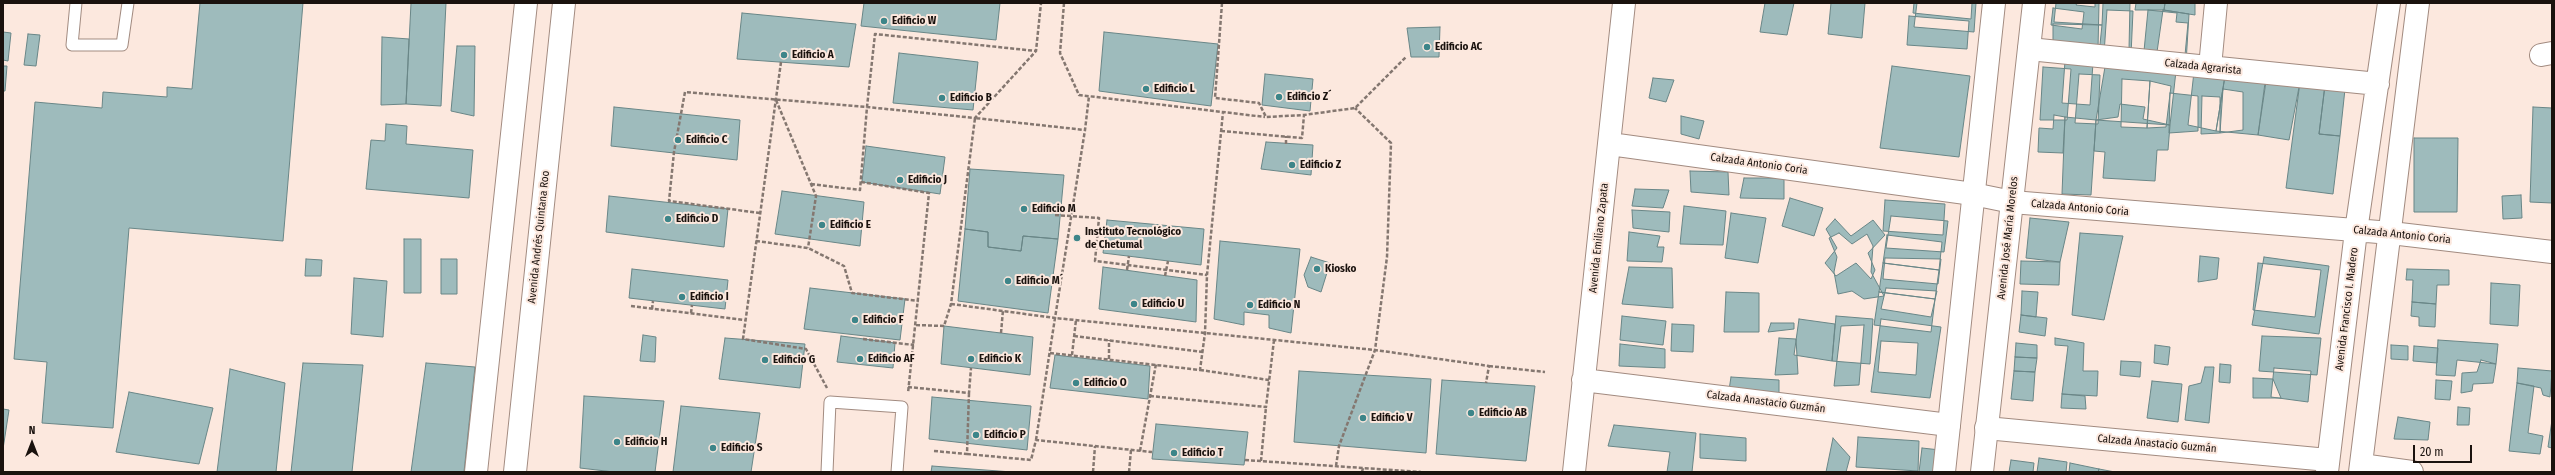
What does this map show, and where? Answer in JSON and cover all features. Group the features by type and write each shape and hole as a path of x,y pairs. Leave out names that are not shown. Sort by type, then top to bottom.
{"street":[{"path":"476,472 526,3"},
{"name":"Avenida Andrés Quintana Roo","path":"514,472 564,3"},
{"name":"Avenida Emiliano Zapata","path":"1574,472 1624,3"},
{"path":"1944,472 1994,3"},
{"name":"Avenida José María Morelos","path":"1982,472 2034,3"},
{"path":"2210,68 2216,3"},
{"name":"Avenida Francisco I. Madero","path":"2327,466 2356,231 2389,3"},
{"path":"2412,472 2360,469 2391,233 2418,3"},
{"name":"Calzada Agrarista","path":"2029,49 2378,84"},
{"name":"Calzada Antonio Coria","path":"1610,144 1974,194 2012,202 2391,233 2552,252"},
{"name":"Calzada Anastacio Guzmán","path":"1583,380 1949,425"},
{"name":"Calzada Anastacio Guzmán","path":"1986,428 2327,466"}],"lane":[{"path":"76,3 72,45 122,45 128,3"},
{"path":"827,472 830,402 902,407 897,472"}],"path":[{"path":"916,324 944,326 951,304 975,118 1036,51 1041,3"},
{"path":"1064,3 1060,53 1079,95 1266,117 1304,115 1355,108 1406,57"},
{"path":"1222,3 1215,98 1259,103 1266,117"},
{"path":"811,184 860,190 875,34 1036,51"},
{"path":"781,62 743,339 806,349 828,391"},
{"path":"760,214 669,200 674,152 685,92 867,107 1084,130"},
{"path":"934,451 1031,460 1036,440 1056,318 1089,96"},
{"path":"776,100 816,196 808,248"},
{"path":"1336,466 1339,446 1375,350 1387,257 1391,143 1355,108"},
{"path":"1200,370 1205,333 1207,275 1223,112"},
{"path":"1221,131 1302,138 1304,115"},
{"path":"1286,136 1286,144"},
{"path":"861,182 930,193 907,398"},
{"path":"1055,215 1099,218 1095,261 1207,275"},
{"path":"756,241 808,248 844,266 852,293 919,301"},
{"path":"1128,270 1127,265 1129,256"},
{"path":"1165,276 1168,261"},
{"path":"652,309 653,301"},
{"path":"951,304 1056,318 1375,350 1488,366 1545,372"},
{"path":"691,313 692,305"},
{"path":"631,306 745,320"},
{"path":"1001,333 1003,310"},
{"path":"1072,355 1076,320"},
{"path":"1074,336 1202,352"},
{"path":"863,339 914,345"},
{"path":"1109,340 1109,359"},
{"path":"1261,461 1274,340"},
{"path":"1050,353 1156,364 1269,380"},
{"path":"1140,451 1156,364"},
{"path":"1486,383 1488,366"},
{"path":"967,454 971,368"},
{"path":"908,387 969,393"},
{"path":"1150,396 1266,407"},
{"path":"1036,440 1152,452"},
{"path":"1093,472 1095,446"},
{"path":"1129,472 1130,450"},
{"path":"1244,460 1421,472"},
{"path":"1362,472 1363,468"}],"building":[{"path":"200,3 303,3 283,241 129,228 113,428 42,423 47,362 14,359 35,102 102,108 103,92 167,97 167,87 192,89"},
{"path":"411,3 446,3 441,106 406,104"},
{"path":"864,3 1000,3 996,40 861,26"},
{"path":"1765,3 1794,3 1787,35 1760,32"},
{"path":"1831,3 1865,3 1862,38 1828,34"},
{"path":"1914,3 1972,3 1971,19 1913,13"},
{"path":"1917,3 1976,3 1974,32 1914,27"},
{"path":"2056,3 2103,3 2102,25 2054,22"},
{"path":"2077,3 2095,3 2095,7 2076,5"},
{"path":"2099,3 2130,3 2129,49 2098,49"},
{"path":"2136,3 2165,3 2164,10 2135,10"},
{"path":"2165,3 2195,3 2195,15 2164,10"},
{"path":"2053,8 2084,12 2082,29 2051,25"},
{"path":"2107,10 2133,11 2131,55 2104,54"},
{"path":"2148,10 2177,13 2176,22 2188,23 2185,55 2144,51"},
{"path":"2163,10 2189,14 2186,63 2156,59"},
{"path":"742,13 856,24 849,67 737,59"},
{"path":"1909,16 1969,21 1967,49 1907,45"},
{"path":"2053,24 2102,25 2099,54 2053,49"},
{"path":"1440,27 1439,57 1411,57 1407,28"},
{"path":"3,32 11,33 8,61 3,60"},
{"path":"1104,32 1218,44 1211,106 1099,91"},
{"path":"28,34 40,35 36,66 24,65"},
{"path":"382,37 409,39 406,104 381,105"},
{"path":"457,46 475,46 474,116 451,111"},
{"path":"899,53 978,62 973,110 893,103"},
{"path":"2065,61 2093,63 2090,105 2062,103"},
{"path":"2106,61 2176,71 2170,125 2143,119 2145,107 2120,104 2118,117 2096,120"},
{"path":"3,66 7,66 5,91 3,91"},
{"path":"1892,66 1970,76 1959,157 1880,148"},
{"path":"2043,67 2071,69 2067,120 2040,120"},
{"path":"2194,72 2225,76 2216,131 2188,125"},
{"path":"1265,74 1313,79 1310,111 1262,105"},
{"path":"2079,74 2100,75 2098,124 2075,123"},
{"path":"2267,75 2300,82 2289,140 2258,135"},
{"path":"2225,76 2265,83 2258,135 2216,131"},
{"path":"1653,78 1674,80 1666,102 1649,98"},
{"path":"2122,79 2150,81 2147,128 2121,127"},
{"path":"2150,81 2171,86 2166,127 2147,128"},
{"path":"2300,82 2325,85 2319,134 2340,136 2333,194 2286,188"},
{"path":"2325,85 2345,89 2340,136 2319,134"},
{"path":"2223,89 2243,92 2243,130 2220,133"},
{"path":"2170,93 2198,96 2198,131 2169,133"},
{"path":"2202,96 2220,97 2220,133 2201,134"},
{"path":"614,107 740,120 737,160 611,146"},
{"path":"2533,107 2552,108 2552,203 2530,202"},
{"path":"2054,115 2065,117 2063,153 2038,152 2039,128 2053,129"},
{"path":"1681,116 1704,121 1699,139 1681,134"},
{"path":"2065,117 2096,120 2091,195 2062,194"},
{"path":"2096,120 2170,125 2168,150 2157,150 2155,181 2103,178 2105,152 2094,151"},
{"path":"386,124 407,126 406,144 473,150 469,198 366,189 371,140 385,141"},
{"path":"2414,138 2458,138 2457,212 2414,212"},
{"path":"1266,142 1313,145 1311,175 1261,169"},
{"path":"866,146 945,157 940,194 862,182"},
{"path":"970,169 1064,175 1058,239 1023,236 1021,251 988,247 988,232 965,229"},
{"path":"1690,171 1728,172 1729,195 1691,192"},
{"path":"1744,178 1784,178 1784,199 1740,198"},
{"path":"1635,189 1669,190 1663,208 1632,206"},
{"path":"782,191 864,202 860,246 775,234"},
{"path":"2521,195 2522,218 2503,219 2502,196"},
{"path":"609,196 728,209 724,247 606,232"},
{"path":"1790,198 1823,208 1814,236 1782,226"},
{"path":"1885,200 1945,204 1943,235 1883,231"},
{"path":"1684,206 1726,211 1723,245 1680,244"},
{"path":"1632,210 1670,212 1669,232 1633,228"},
{"path":"1731,213 1766,218 1758,263 1725,258"},
{"path":"1891,216 1948,221 1944,252 1886,248"},
{"path":"2030,218 2069,222 2060,262 2026,258"},
{"path":"1835,219 1851,236 1873,220 1885,235 1868,253 1875,270 1871,279 1856,263 1836,276 1825,263 1837,248 1826,229"},
{"path":"1107,220 1204,229 1201,265 1103,253"},
{"path":"965,229 988,232 988,247 1021,251 1023,236 1058,239 1048,313 958,301"},
{"path":"1629,232 1660,236 1657,247 1664,247 1662,262 1627,261"},
{"path":"1839,233 1852,244 1867,234 1873,246 1871,272 1884,296 1864,299 1852,291 1838,294 1834,272 1837,257 1829,238"},
{"path":"2080,233 2123,236 2104,320 2072,315"},
{"path":"1887,235 1942,242 1939,270 1883,263"},
{"path":"404,239 421,239 421,293 404,293"},
{"path":"1220,241 1300,249 1291,333 1269,328 1269,315 1244,312 1244,325 1214,319"},
{"path":"2200,256 2219,258 2217,279 2198,282"},
{"name":"Kiosko","path":"1311,257 1330,263 1321,292 1308,287 1304,275"},
{"path":"2264,257 2329,266 2319,334 2252,325"},
{"path":"1885,258 1941,259 1938,284 1883,279"},
{"path":"306,259 322,260 321,276 305,276"},
{"path":"441,259 457,259 457,294 441,294"},
{"path":"2021,261 2060,262 2059,285 2020,284"},
{"path":"1883,263 1939,270 1935,299 1879,292"},
{"path":"2258,263 2321,270 2315,317 2253,310"},
{"path":"1103,267 1197,280 1196,322 1099,309"},
{"path":"1629,267 1672,268 1673,308 1622,304"},
{"path":"632,269 728,280 725,309 629,298"},
{"path":"2407,269 2449,270 2449,285 2437,285 2436,304 2412,302 2413,280 2406,280"},
{"path":"354,278 387,281 383,337 351,334"},
{"path":"2491,283 2520,285 2518,326 2490,324"},
{"path":"810,288 905,299 900,340 804,329"},
{"path":"1886,288 1937,291 1931,317 1881,309"},
{"path":"2022,291 2038,292 2036,317 2021,315"},
{"path":"1726,292 1759,293 1759,332 1724,332"},
{"path":"1879,292 1935,299 1931,332 1874,325"},
{"path":"2412,302 2436,304 2435,327 2419,326 2419,317 2411,316"},
{"path":"2021,315 2047,318 2045,336 2019,332"},
{"path":"1622,316 1666,321 1663,345 1620,340"},
{"path":"1836,316 1873,319 1870,364 1832,361"},
{"path":"1799,319 1835,324 1832,361 1794,355"},
{"path":"1881,319 1941,327 1930,398 1871,392"},
{"path":"1771,323 1794,323 1794,329 1768,332"},
{"path":"1672,324 1694,325 1693,352 1671,351"},
{"path":"1864,325 1859,385 1834,386 1841,326"},
{"path":"944,326 1033,337 1030,375 941,364"},
{"path":"643,335 656,337 655,362 640,361"},
{"path":"841,336 895,343 893,368 837,362"},
{"path":"2262,336 2321,338 2317,375 2259,371"},
{"path":"725,338 805,344 800,388 719,379"},
{"path":"1779,338 1796,339 1798,374 1775,375"},
{"path":"2055,338 2084,343 2083,371 2098,371 2097,396 2062,394 2068,346 2055,345"},
{"path":"2438,340 2498,344 2496,364 2457,360 2455,376 2436,375"},
{"path":"1881,341 1918,343 1916,375 1878,372"},
{"path":"2016,343 2037,345 2037,358 2015,357"},
{"path":"1620,344 1665,349 1665,368 1619,366"},
{"path":"2155,345 2170,347 2168,365 2154,363"},
{"path":"2391,345 2408,346 2408,360 2391,359"},
{"path":"2414,346 2438,348 2437,363 2413,361"},
{"path":"1055,355 1150,366 1148,399 1050,388"},
{"path":"2015,357 2037,358 2035,372 2014,371"},
{"path":"2481,360 2496,364 2493,383 2473,384 2472,391 2461,393 2462,373 2477,372"},
{"path":"2121,361 2141,362 2140,377 2120,375"},
{"path":"303,363 363,365 352,472 291,472"},
{"path":"426,363 475,367 464,472 411,472"},
{"path":"2220,364 2231,365 2230,383 2219,382"},
{"path":"2205,367 2214,367 2209,423 2185,420 2189,386 2201,383"},
{"path":"2274,368 2311,371 2308,402 2271,397"},
{"path":"2518,368 2552,371 2550,397 2543,395 2541,388 2517,383"},
{"path":"230,369 285,383 276,472 217,472"},
{"path":"1299,371 1431,379 1426,453 1294,442"},
{"path":"2014,371 2035,372 2033,401 2011,399"},
{"path":"1731,377 1779,380 1779,394 1729,390"},
{"path":"2253,378 2273,379 2281,398 2253,398"},
{"path":"1442,380 1535,386 1526,461 1436,454"},
{"path":"2436,380 2452,381 2450,400 2435,399"},
{"path":"2152,381 2182,384 2178,422 2147,418"},
{"path":"2517,383 2534,386 2528,433 2543,436 2540,454 2509,451"},
{"path":"129,392 213,408 199,464 116,452"},
{"path":"2062,394 2085,396 2086,409 2061,408"},
{"path":"584,396 664,401 655,472 614,472 580,468"},
{"path":"932,397 1031,406 1027,450 929,439"},
{"path":"681,406 760,413 751,472 673,472"},
{"path":"2458,407 2470,408 2469,425 2457,425"},
{"path":"3,409 9,410 3,449"},
{"path":"2398,417 2430,422 2428,440 2394,439"},
{"path":"2552,420 2552,448 2548,447"},
{"path":"1156,424 1248,432 1244,465 1152,459"},
{"path":"1614,425 1696,433 1692,472 1667,472 1670,452 1608,446"},
{"path":"1700,434 1746,438 1746,461 1700,458"},
{"path":"1858,437 1919,441 1918,471 1856,467"},
{"path":"1833,438 1850,457 1846,472 1826,472"},
{"path":"1922,448 1940,450 1938,472 1919,472"},
{"path":"2039,458 2067,462 2066,472 2037,472"},
{"path":"2011,460 2034,463 2033,472 2009,472"},
{"path":"2070,463 2099,469 2098,472 2069,472"},
{"path":"932,466 1012,472 931,472"},
{"path":"2099,469 2115,472 2098,472"}],"place":[{"name":"Edificio W","path":"884,21"},
{"name":"Edificio AC","path":"1427,47"},
{"name":"Edificio A","path":"784,55"},
{"name":"Edificio L","path":"1146,89"},
{"name":"Edificio Z´","path":"1279,97"},
{"name":"Edificio B","path":"942,98"},
{"name":"Edificio C","path":"678,140"},
{"name":"Edificio Z","path":"1292,165"},
{"name":"Edificio J","path":"900,180"},
{"name":"Edificio M","path":"1024,209"},
{"name":"Edificio D","path":"668,219"},
{"name":"Edificio E","path":"822,225"},
{"name":"Instituto Tecnológico de Chetumal","path":"1077,238"},
{"name":"Kiosko","path":"1317,269"},
{"name":"Edificio M´","path":"1008,281"},
{"name":"Edificio I","path":"682,297"},
{"name":"Edificio U","path":"1134,304"},
{"name":"Edificio N","path":"1250,305"},
{"name":"Edificio F","path":"855,320"},
{"name":"Edificio AF","path":"860,359"},
{"name":"Edificio K","path":"971,359"},
{"name":"Edificio G","path":"765,360"},
{"name":"Edificio O","path":"1076,383"},
{"name":"Edificio AB","path":"1471,413"},
{"name":"Edificio V","path":"1363,418"},
{"name":"Edificio P","path":"976,435"},
{"name":"Edificio H","path":"617,442"},
{"name":"Edificio S","path":"713,448"},
{"name":"Edificio T","path":"1174,453"}]}
